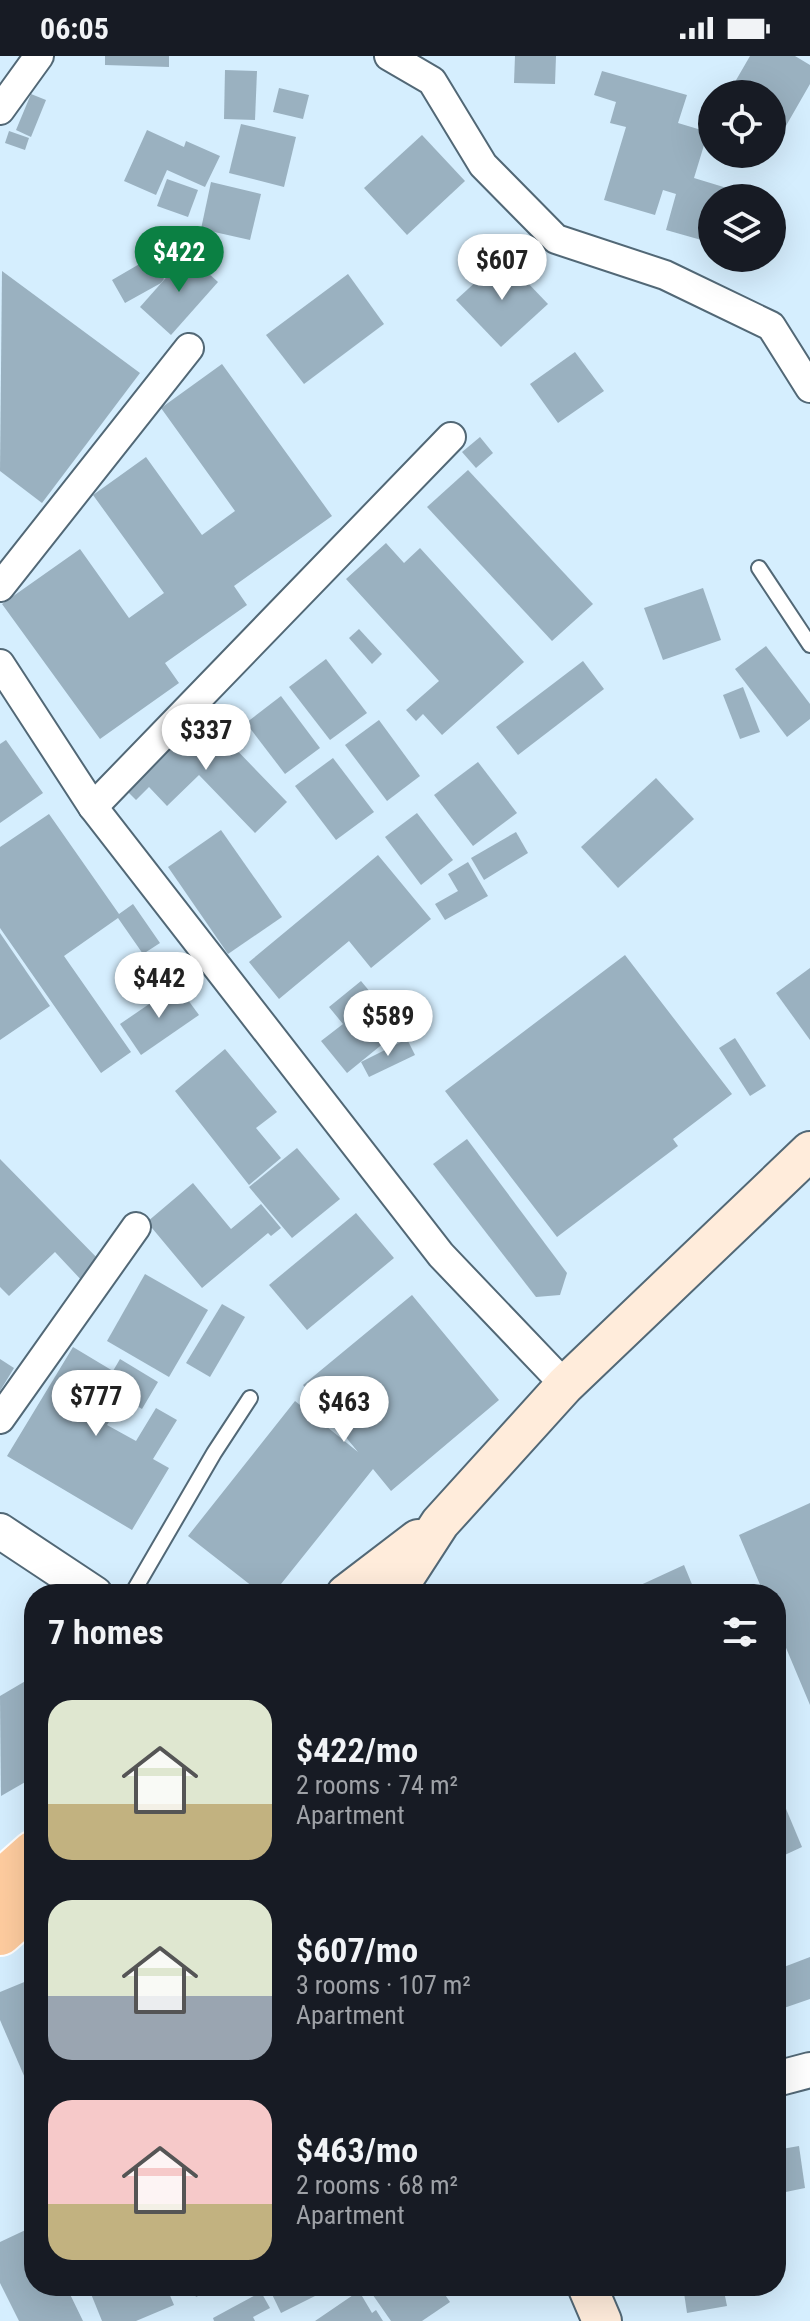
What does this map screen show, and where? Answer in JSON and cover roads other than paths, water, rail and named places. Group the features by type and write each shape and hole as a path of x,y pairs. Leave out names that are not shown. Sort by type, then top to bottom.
{"highway":[{"path":"0,1883 24,1862"},
{"path":"0,1933 24,1912"}],"main road":[{"path":"400,1584 440,1523 565,1385 810,1151"},
{"path":"359,1584 440,1523"},
{"path":"591,2296 602,2321"}],"street":[{"path":"0,110 39,56"},
{"path":"389,56 432,81 483,165 556,239 665,275 771,326 810,388"},
{"path":"0,587 189,348"},
{"path":"93,807 451,437"},
{"path":"0,664 93,807 441,1255 565,1385"},
{"path":"0,1419 136,1227"},
{"path":"0,1531 80,1584"},
{"path":"786,2076 810,2070"}],"lane":[{"path":"759,568 810,645"},
{"path":"138,1584 214,1453 250,1398"}]}
